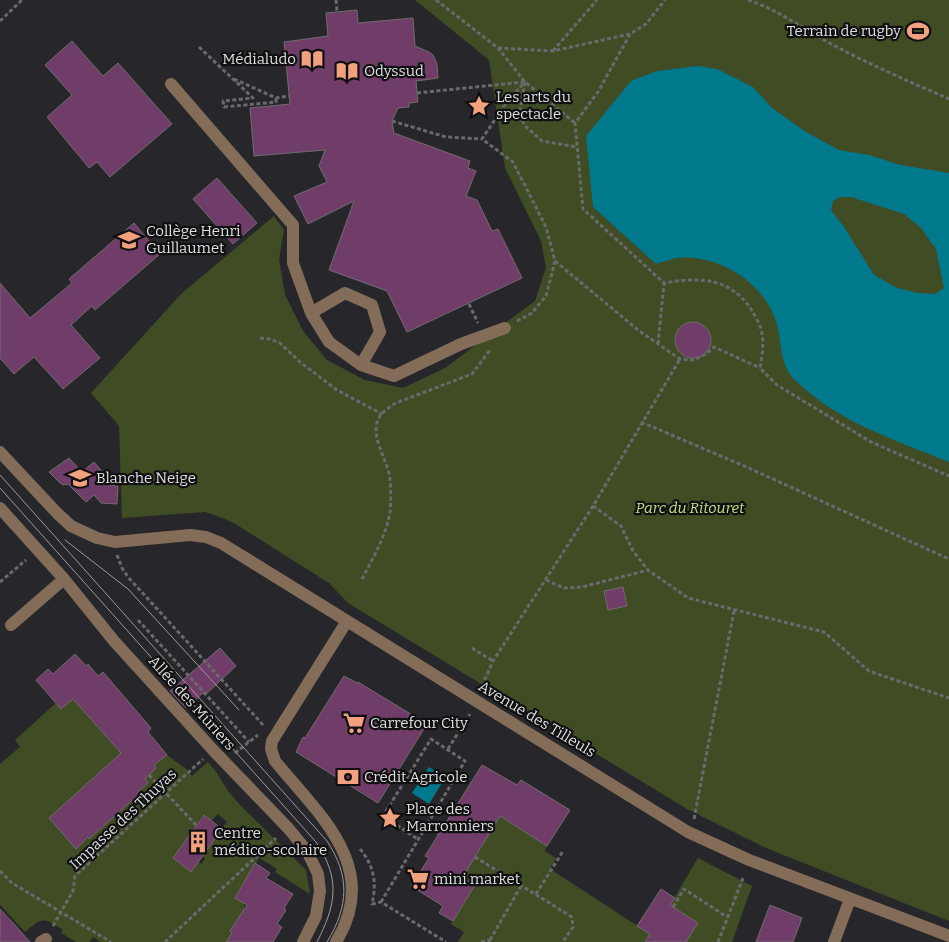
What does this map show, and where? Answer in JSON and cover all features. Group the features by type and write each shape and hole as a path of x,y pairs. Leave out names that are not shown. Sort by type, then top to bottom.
{"street":[{"path":"171,84 293,225 293,263 311,313 329,342 361,365 394,376 461,344 505,328"},
{"path":"311,313 345,293 372,305 380,332 361,365"},
{"path":"0,452 71,526 98,538 115,542"},
{"name":"Allée des Mûriers","path":"0,508 64,580 114,641 224,762 288,828 312,858 320,882 318,907 306,938"},
{"name":"Avenue des Tilleuls","path":"115,542 190,535 206,536 221,543 688,832 749,860 949,936"},
{"path":"11,625 64,580"},
{"path":"338,938 347,919 351,899 351,878 346,855 330,828 275,761 272,754 272,741 347,621"},
{"path":"834,942 850,899"}],"path":[{"path":"0,21 22,0"},
{"path":"336,0 338,12"},
{"path":"436,0 498,48 525,82 575,123"},
{"path":"553,51 597,0"},
{"path":"498,48 553,51 630,34 646,24 665,0"},
{"path":"748,0 784,16 841,49 900,78 949,99"},
{"path":"630,34 598,92 575,123 583,209 664,282 701,280 716,282 731,288 745,301 755,316 762,332 763,350 760,368"},
{"path":"199,47 253,98 223,101 224,107 276,102 276,98"},
{"path":"231,78 276,98 289,96"},
{"path":"417,93 525,82"},
{"path":"482,140 506,103 525,82"},
{"path":"525,82 520,110 524,126 542,141 577,147"},
{"path":"362,580 379,548 390,512 389,475 376,438 376,424 382,414 396,403 472,374 505,328 532,313 546,296 556,261 546,227 513,162 482,140 446,136 392,121"},
{"path":"556,261 638,330 680,359 694,360 706,354 714,347 760,368 777,384 871,442 949,476"},
{"path":"658,344 664,282"},
{"path":"469,304 476,318"},
{"path":"260,338 280,343 300,362 337,390 382,414"},
{"path":"483,691 481,685 493,661 592,506 680,359"},
{"path":"642,422 752,469 949,559"},
{"path":"592,506 621,526 633,551 648,570 688,598 824,632 869,671 949,698"},
{"path":"115,542 118,560 128,577 265,728"},
{"path":"0,582 38,550"},
{"path":"546,580 564,588 582,587 648,570"},
{"path":"695,813 734,610"},
{"path":"138,620 249,742"},
{"path":"472,648 493,661"},
{"path":"448,749 470,714"},
{"path":"224,762 270,724"},
{"path":"381,902 419,840 466,761 431,739 383,816 419,840"},
{"name":"Impasse des Thuyas","path":"43,941 73,891 75,876 213,750"},
{"path":"149,775 196,825"},
{"path":"427,826 439,834"},
{"path":"165,942 288,828"},
{"path":"536,894 563,851"},
{"path":"474,857 572,917 573,927 562,942"},
{"path":"0,871 12,883 111,942"},
{"path":"718,942 743,878"},
{"path":"481,942 492,941 521,886"},
{"path":"672,907 684,889 727,917"},
{"path":"372,904 381,902 446,942"}],"green space":[{"name":"Parc du Ritouret","path":"415,0 949,0 949,921 766,848 687,809 348,603 329,583 234,523 205,512 122,518 119,426 91,393 181,294 274,216 284,230 279,259 285,295 303,331 327,360 365,380 403,388 445,368 535,301 546,267 541,241 505,168 489,60"},
{"path":"73,699 121,753 49,818 76,848 88,837 89,839 107,823 106,821 138,795 137,793 148,783 145,779 156,768 154,765 167,755 185,768 192,776 208,762 241,806 306,870 310,894 275,872 277,869 259,858 235,897 244,903 245,911 230,931 232,933 226,942 100,942 93,937 90,942 76,942 61,933 63,930 47,921 40,921 25,932 0,905 0,764 20,747 15,740 56,703 62,709","holes":["218,814 227,822 201,856 205,858 202,864 198,862 191,872 173,858 203,815 211,821"]},
{"path":"500,816 547,846 545,851 556,858 550,869 650,934 645,942 458,942 464,932 451,924 475,886 462,877"},
{"path":"698,858 752,886 732,942 686,942 698,923 670,905"}],"water":[{"path":"698,66 717,69 753,87 772,108 806,132 839,150 869,155 900,165 949,173 949,462 866,428 847,418 810,393 793,378 785,365 778,328 770,307 761,294 737,273 723,266 693,258 678,258 656,264 593,207 586,136 631,81 657,71","holes":["840,197 851,197 904,214 921,228 936,249 944,288 935,294 918,293 897,288 874,275 831,210 833,201"]},
{"path":"429,767 445,778 429,804 412,793"}],"building":[{"name":"Odyssud","path":"357,10 358,23 413,18 415,46 433,55 437,64 438,78 416,81 418,102 409,103 409,107 398,108 392,121 394,133 470,161 468,168 476,171 466,196 477,200 492,231 498,229 522,278 407,332 387,291 329,270 354,201 308,224 294,196 327,182 319,166 325,150 254,156 250,108 290,104 284,42 328,36 326,13"},
{"path":"72,41 103,76 118,63 172,124 110,177 97,162 89,168 47,117 72,95 45,65"},
{"path":"217,178 257,223 233,244 193,199"},
{"path":"134,223 160,254 95,310 92,306 71,325 100,358 63,389 34,357 14,374 0,358 0,283 30,318 72,283 69,279"},
{"path":"693,322 700,323 706,327 710,333 710,347 706,353 700,357 693,358 686,357 680,353 676,347 675,340 676,333 680,327 686,323"},
{"name":"Blanche Neige","path":"69,458 82,472 94,462 105,475 107,485 118,486 117,504 101,503 94,495 86,502 68,484 63,485 49,472"},
{"path":"623,587 627,606 608,610 604,591"},
{"path":"220,648 236,666 205,695 203,693 186,708 170,691"},
{"path":"75,654 86,666 88,664 98,676 103,672 151,728 148,732 167,755 154,765 156,768 145,779 148,783 137,793 138,795 76,849 49,818 121,753 73,699 61,709 36,680 48,669 53,674"},
{"name":"Carrefour City","path":"344,676 358,682 427,724 378,803 296,752 303,737 305,738"},
{"path":"482,765 517,785 521,780 570,810 547,846 500,816 462,878 475,885 453,921 439,913 443,906 411,886 429,858 425,856"},
{"name":"Centre médico-scolaire","path":"204,815 222,829 191,872 173,858"},
{"path":"255,863 270,873 266,878 293,894 277,924 282,927 273,942 226,942 232,933 230,931 247,905 235,898"},
{"path":"661,889 675,898 670,905 698,923 686,942 645,942 650,934 637,926"},
{"path":"770,905 802,918 793,942 756,942"},
{"path":"0,909 14,924 30,942 0,942"}],"tram line":[{"path":"0,475 327,841 340,866 344,891 340,916 327,942"},
{"path":"0,488 316,842 329,868 333,892 332,904 317,942"},
{"path":"65,540 128,589 239,710"}],"place":[{"name":"Terrain de rugby","path":"918,31"},
{"name":"Médialudo","path":"312,59"},
{"name":"Odyssud","path":"347,71"},
{"name":"Les arts du spectacle","path":"479,106"},
{"name":"Collège Henri Guillaumet","path":"129,240"},
{"name":"Blanche Neige","path":"80,478"},
{"name":"Carrefour City","path":"354,723"},
{"name":"Crédit Agricole","path":"348,777"},
{"name":"Place des Marronniers","path":"390,818"},
{"name":"Centre médico-scolaire","path":"198,842"},
{"name":"mini market","path":"418,879"}]}
